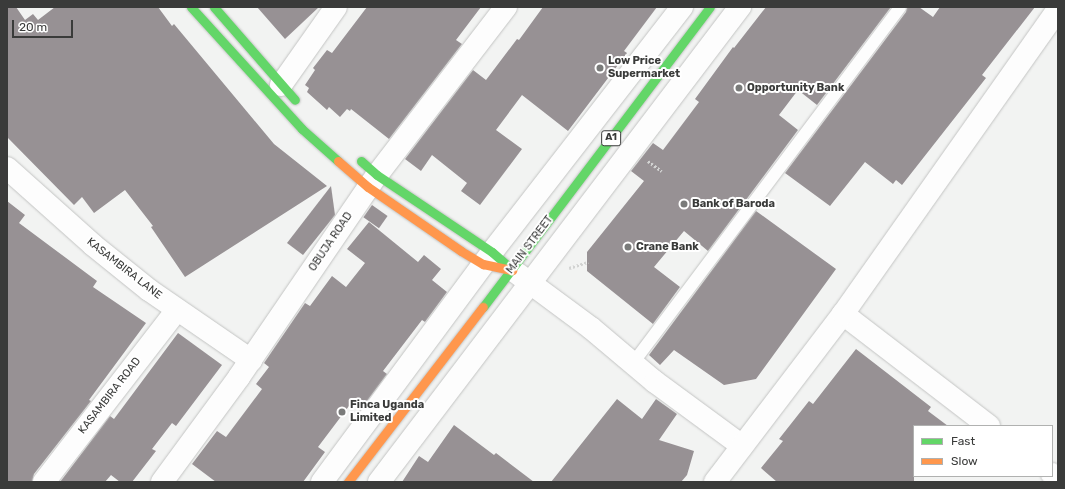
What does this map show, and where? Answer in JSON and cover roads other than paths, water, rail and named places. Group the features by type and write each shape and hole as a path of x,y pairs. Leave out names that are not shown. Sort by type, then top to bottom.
{"main road":[{"path":"191,7 302,129 373,181 461,251 488,258 521,276"},
{"path":"214,7 302,108"},
{"name":"MAIN STREET","path":"348,482 521,276 710,7"},
{"path":"355,156 373,181 488,258 521,276"}],"street":[{"name":"OBUJA ROAD","path":"162,482 251,360 373,181 506,7"},
{"path":"322,482 488,258 682,7"},
{"name":"MAIN STREET","path":"379,482 521,276 740,7"},
{"path":"715,482 843,314 1058,9"},
{"path":"281,85 329,10"},
{"name":"KASAMBIRA LANE","path":"7,168 93,245 149,290 251,360"},
{"path":"521,276 591,328 655,382 742,446"},
{"name":"KASAMBIRA ROAD","path":"44,482 177,310"},
{"path":"843,314 988,425"}],"lane":[{"path":"633,363 900,7"}],"place":[{"name":"Low Price Supermarket","path":"600,68"},
{"name":"Opportunity Bank","path":"739,88"},
{"name":"Bank of Baroda","path":"684,204"},
{"name":"Crane Bank","path":"628,247"},
{"name":"Finca Uganda Limited","path":"342,412"}]}
